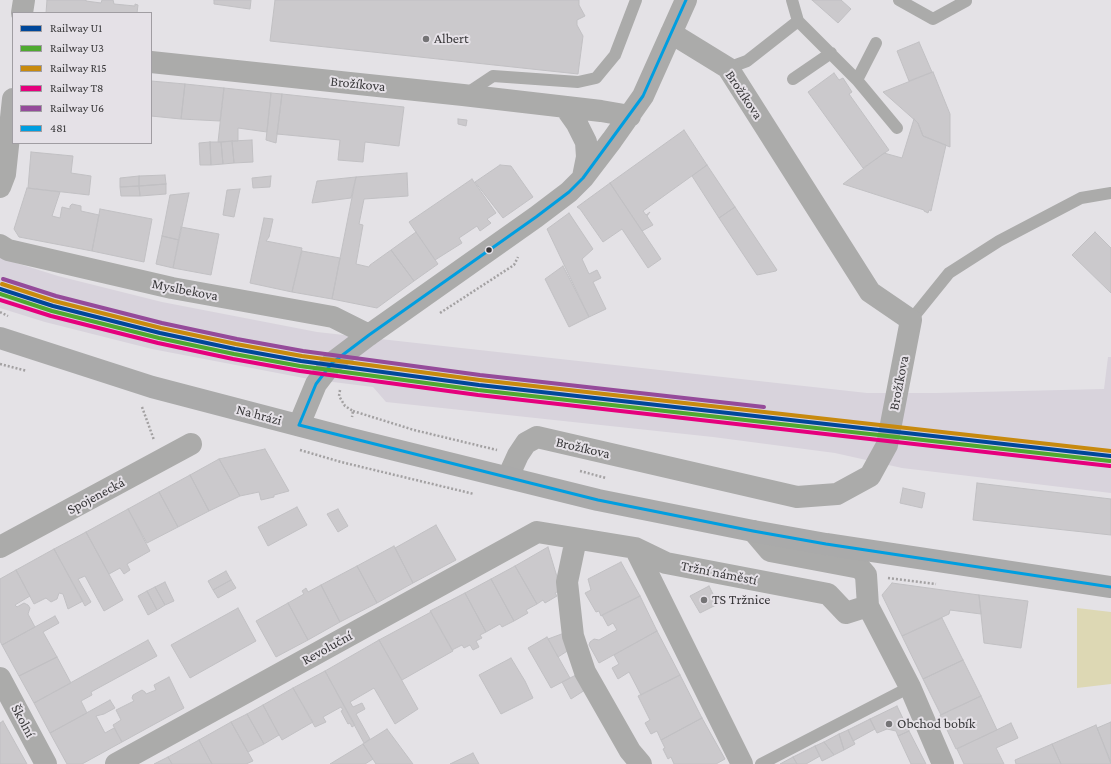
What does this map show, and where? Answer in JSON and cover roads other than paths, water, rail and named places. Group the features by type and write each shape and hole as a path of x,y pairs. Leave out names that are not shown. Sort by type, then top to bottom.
{"main road":[{"name":"Na hrázi","path":"0,338 152,387 347,438 598,500 753,532 834,546 1111,587"}],"street":[{"path":"22,12 24,0"},
{"path":"299,425 316,384 332,363 369,335 536,217 569,192 583,178 630,116 643,96 686,0"},
{"name":"Brožíkova","path":"508,477 518,454 526,443 537,437 797,497 837,494 870,476 887,444 911,320 870,292 728,68 671,33"},
{"name":"Brožíkova","path":"152,62 463,95 630,116"},
{"path":"565,107 577,124 586,142 587,157 583,178"},
{"path":"0,187 5,174 12,108"},
{"name":"Myslbekova","path":"0,245 8,250 172,288 333,317 369,335"},
{"name":"Spojenecká","path":"0,547 192,444"},
{"name":"Tržní náměstí","path":"537,532 635,548 666,563 828,594 846,613 868,606"},
{"name":"Revoluční","path":"116,764 537,532"},
{"path":"753,532 770,551 860,568 866,575 868,606 910,687 943,764"},
{"path":"576,539 567,582 573,636 585,672 630,751 641,764"},
{"path":"635,548 742,764"},
{"name":"Školní","path":"0,678 46,764"}],"lane":[{"path":"463,95 493,76 578,82 596,78 615,55 636,0"},
{"path":"792,0 798,21 857,80 897,128"},
{"path":"899,0 933,19 966,0"},
{"path":"728,68 747,62 798,21"},
{"path":"857,80 876,43"},
{"path":"794,80 831,53"},
{"path":"911,320 949,273 999,241 1082,198 1111,193"},
{"path":"761,764 910,687"}],"rail line":[{"name":"U6","path":"3,279 56,296 162,323 303,351 480,375 764,407"},
{"name":"R15","path":"2,284 54,301 161,328 302,356 480,380 1111,451"},
{"name":"U1","path":"0,289 53,306 160,333 301,361 479,385 1111,456"},
{"name":"U3","path":"0,294 52,311 159,338 300,366 478,390 1110,461"},
{"name":"T8","path":"0,300 51,316 158,343 300,371 478,395 1110,466"}],"place":[{"name":"Albert","path":"426,39"},
{"name":"TS Tržnice","path":"704,600"},
{"name":"Obchod bobík","path":"889,724"}]}
